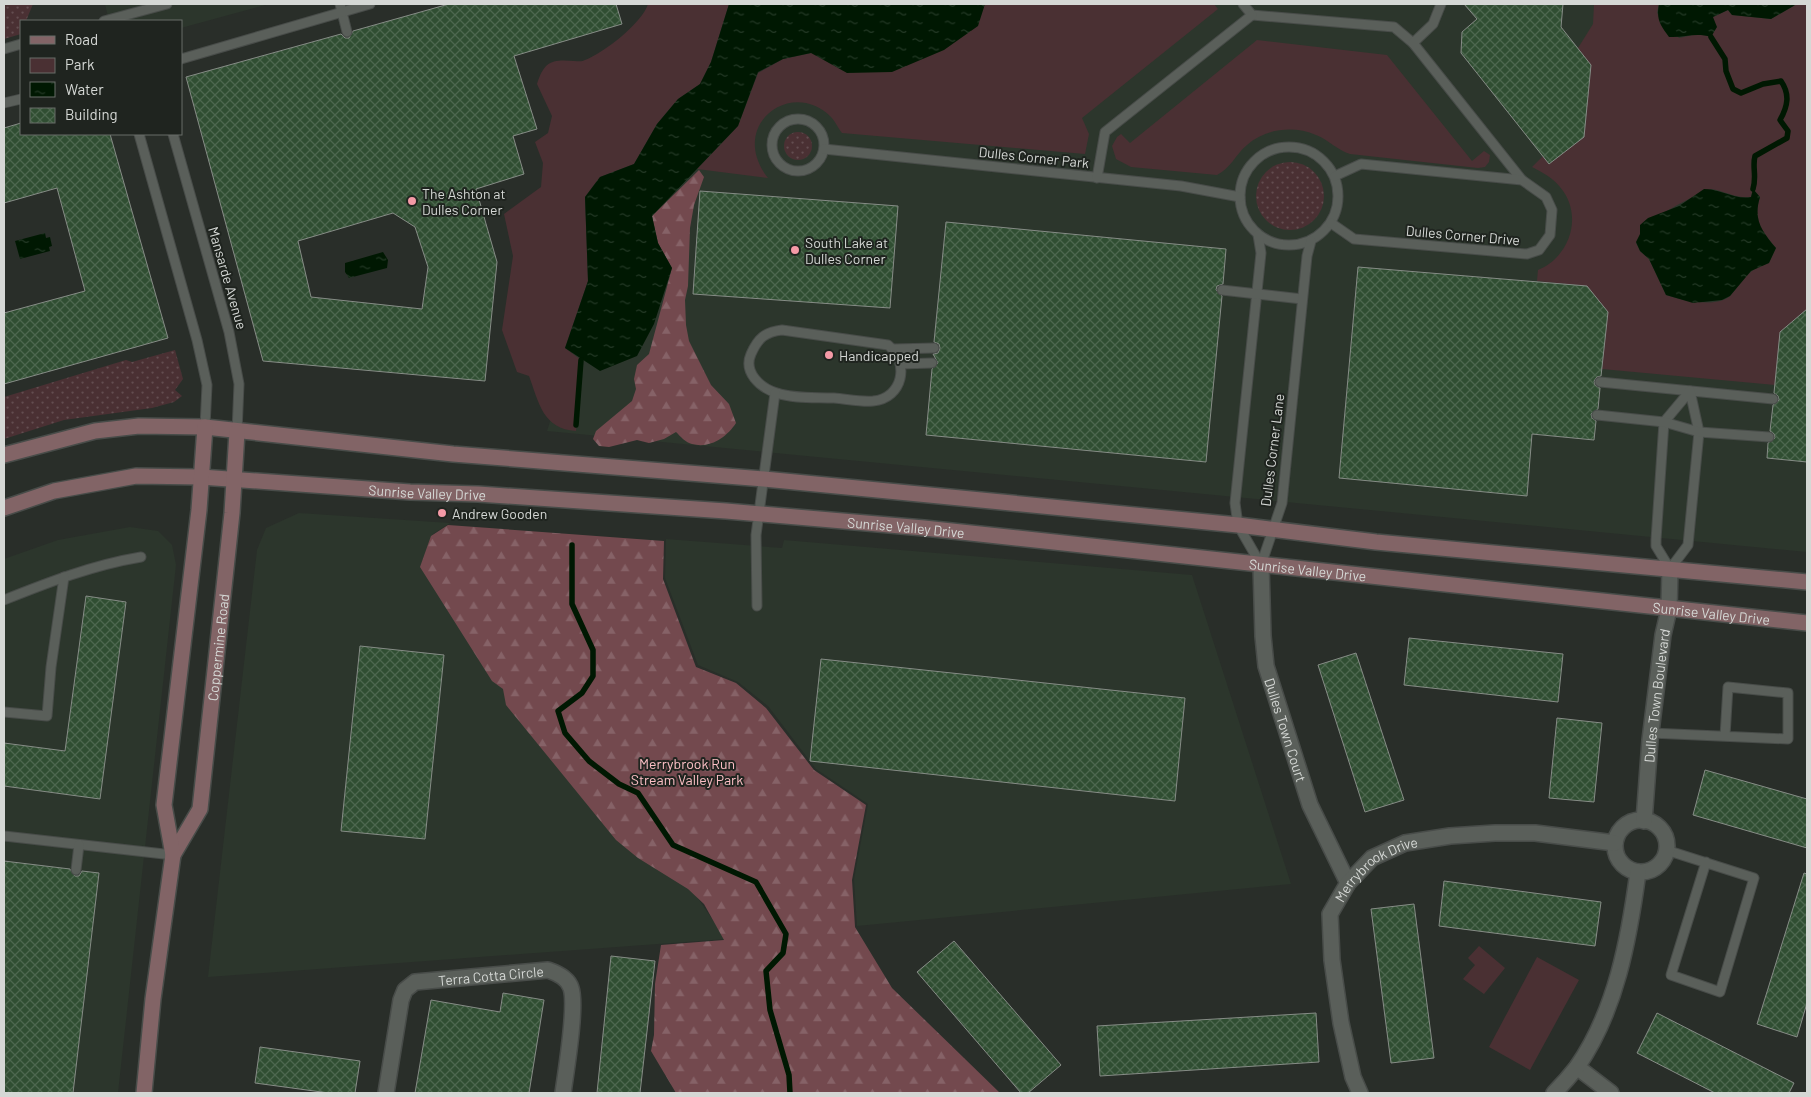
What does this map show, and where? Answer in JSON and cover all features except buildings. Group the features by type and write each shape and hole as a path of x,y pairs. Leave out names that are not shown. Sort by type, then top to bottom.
{"main road":[{"path":"4,455 95,431 139,426 205,427 237,432 462,455 764,479 1807,582"},
{"name":"Coppermine Road","path":"144,1093 152,999 173,856 164,805 205,427"},
{"name":"Coppermine Road","path":"173,856 200,809 235,479 237,432"},
{"name":"Sunrise Valley Drive","path":"4,508 54,491 100,481 136,476 235,479 760,514 924,528 1807,623"}],"street":[{"name":"Dulles Town Court","path":"1261,565 1263,636 1266,666 1310,805 1348,883"},
{"name":"Dulles Town Boulevard","path":"1644,821 1651,733 1668,609 1670,569"},
{"path":"1644,821 1658,827 1666,842 1666,850 1660,864 1646,872 1638,872 1623,865 1618,859 1615,843 1617,835 1628,824 1644,821"},
{"name":"Merrybrook Drive","path":"1360,1093 1340,1024 1332,960 1330,914 1348,883 1372,858 1406,843 1450,836 1535,833 1615,843"},
{"path":"1554,1093 1577,1067 1595,1034 1613,992 1622,962 1638,872"},
{"name":"Terra Cotta Circle","path":"386,1093 401,1000 405,990 415,982 548,970 560,974 571,987 573,1004 563,1093"},
{"path":"1577,1067 1611,1093"}],"lane":[{"path":"126,19 166,4"},
{"path":"182,59 341,8 370,4"},
{"path":"1097,178 1105,132 1252,15 1243,4"},
{"path":"1413,43 1433,24 1442,4"},
{"path":"341,8 347,32"},
{"name":"Dulles Corner Drive","path":"1252,15 1394,27 1413,43 1522,180 1546,197 1552,210 1550,235 1544,245 1533,253 1354,239 1331,223"},
{"path":"4,49 20,44"},
{"path":"4,103 20,99"},
{"path":"805,120 816,126 822,135 824,149 818,162 810,169 800,172 790,171 776,160 772,141 776,132 786,122 805,120"},
{"path":"139,135 197,340 207,385 205,427"},
{"name":"Mansarde Avenue","path":"173,135 229,332 240,384 237,432"},
{"path":"1295,146 1312,151 1326,162 1335,176 1339,192 1338,208 1331,223 1322,234 1311,241 1283,245 1258,234 1248,224 1242,212 1240,198 1242,180 1250,165 1262,154 1278,147 1295,146"},
{"name":"Dulles Corner Park","path":"824,149 1181,186 1240,198"},
{"name":"Dulles Corner Drive","path":"1335,176 1361,164 1522,180"},
{"path":"1258,234 1261,253 1235,503 1238,525 1261,565"},
{"name":"Dulles Corner Lane","path":"1261,565 1282,504 1302,299 1311,241"},
{"path":"1222,290 1256,296 1302,299"},
{"path":"894,349 901,364 901,380 890,395 873,401 775,393 755,379 748,368 750,356 756,343 765,333 790,330 883,343 894,349 934,348"},
{"path":"901,364 932,363"},
{"path":"1600,382 1773,399"},
{"path":"1690,391 1699,432 1688,546 1670,569 1656,546 1664,422 1690,391"},
{"path":"757,606 756,535 775,393"},
{"path":"1597,415 1664,422 1699,432 1769,437"},
{"path":"4,600 109,562 141,557"},
{"path":"4,712 47,716 52,657 64,577"},
{"path":"1651,733 1788,739 1788,693 1728,687 1725,736"},
{"path":"4,836 173,856"},
{"path":"76,870 79,845"},
{"path":"1666,850 1706,862 1754,878 1720,992 1671,975 1706,862"}],"shaded area":[{"path":"105,4 269,4 182,28 182,20 109,20"},
{"path":"844,4 1807,4 1807,552 547,431 618,211"},
{"path":"299,513 450,523 433,534 422,565 505,687 690,887 726,939 208,977 257,550 266,528"},
{"path":"130,527 158,531 172,545 176,565 118,1093 4,1093 4,559 58,540"},
{"path":"666,539 782,548 784,540 1192,575 1291,884 857,926 854,879 868,804 816,769 768,706 738,682 698,665 665,578"}],"green space":[{"path":"4,4 33,4 26,20 20,20 20,34 4,39"},
{"path":"648,4 729,4 711,62 700,84 678,99 657,124 634,164 600,177 585,197 588,281 565,348 581,360 576,431 565,429 549,420 544,413 529,376 517,372 502,330 513,256 504,214 541,187 543,163 535,142 548,133 552,116 537,84 542,71 554,62 583,61 602,51 631,28 645,11"},
{"path":"985,4 1214,4 1218,9 1082,118 1089,134 1085,154 842,133 831,117 815,106 799,102 783,105 769,113 759,125 755,141 757,159 768,178 697,169 738,126 758,73 783,59 977,26"},
{"path":"1594,4 1659,4 1657,13 1679,38 1698,34 1713,17 1728,10 1732,15 1771,19 1797,4 1807,4 1807,309 1780,332 1775,385 1602,369 1608,312 1587,286 1537,281 1538,270 1549,264 1565,245 1570,234 1572,222 1567,198 1560,187 1551,178 1532,167 1543,156 1549,163 1584,137 1591,65 1578,48 1593,24","holes":["1711,189 1736,196 1751,197 1753,189 1760,197 1757,213 1759,225 1776,248 1769,263 1752,271 1731,295 1718,302 1700,302 1666,295 1649,259 1640,251 1636,243 1650,224 1669,210"]},
{"path":"1257,40 1387,55 1472,161 1484,151 1490,155 1489,162 1485,167 1478,168 1350,154 1316,135 1298,130 1280,130 1262,135 1243,149 1226,169 1217,175 1131,167 1116,159 1112,146 1117,137 1121,134 1130,143"},
{"path":"798,132 808,136 812,146 808,156 798,160 788,156 784,146 788,136"},
{"path":"1290,162 1303,165 1314,172 1321,183 1324,196 1321,209 1314,220 1303,227 1290,230 1277,227 1266,220 1259,209 1256,196 1259,183 1266,172 1277,165"},
{"path":"699,170 704,177 694,205 690,228 688,286 685,300 686,325 689,341 711,385 729,404 736,423 723,437 705,445 690,443 676,432 664,439 649,443 637,440 609,447 599,446 593,439 596,431 632,401 636,389 634,379 637,365 649,354 672,268 658,243 652,216"},
{"path":"175,350 183,379 175,390 182,396 174,402 152,408 64,420 4,439 4,397 126,360 132,362"},
{"name":"Merrybrook Run Stream Valley Park","path":"448,525 664,541 663,579 696,667 736,683 766,708 814,770 866,805 852,880 855,927 892,988 1000,1093 676,1093 651,1051 654,1035 655,984 661,945 724,940 704,904 688,889 638,858 616,840 506,705 503,689 492,681 420,567 431,536"},
{"path":"1479,946 1505,968 1484,994 1463,979 1475,965 1468,958"},
{"path":"1537,957 1579,980 1530,1070 1489,1047"}],"water":[{"path":"729,4 985,4 978,26 944,50 892,72 847,73 811,53 783,59 758,72 738,126 652,216 658,243 672,268 654,324 637,356 600,371 565,348 588,281 585,197 600,177 634,164 657,124 678,99 700,84 711,62"},
{"path":"1659,4 1797,4 1771,19 1732,15 1728,10 1713,17 1717,27 1711,37 1700,35 1669,37 1658,18"},
{"path":"1704,189 1745,198 1751,197 1753,189 1760,197 1758,219 1760,225 1776,248 1769,263 1751,271 1730,296 1722,300 1693,303 1666,295 1649,259 1640,251 1636,242 1640,234 1640,225 1648,218 1679,206"},
{"path":"45,233 46,238 50,237 52,246 49,247 50,251 20,259 15,241"},
{"path":"383,252 388,260 387,268 349,278 345,272 345,263"}],"waterway":[{"path":"1711,37 1725,59 1726,71 1733,89 1741,93 1763,84 1781,81 1786,91 1785,110 1780,120 1788,131 1787,138 1755,156 1753,189"},
{"path":"576,425 581,360"},
{"path":"572,545 572,604 593,650 593,676 582,693 558,711 565,733 589,761 619,784 638,793 673,845 756,882 786,934 783,953 766,971 770,1010 789,1075 790,1093"}],"place":[{"name":"The Ashton at Dulles Corner","path":"412,201"},
{"name":"South Lake at Dulles Corner","path":"795,250"},
{"name":"Handicapped","path":"829,355"},
{"name":"Andrew Gooden","path":"442,513"}]}
